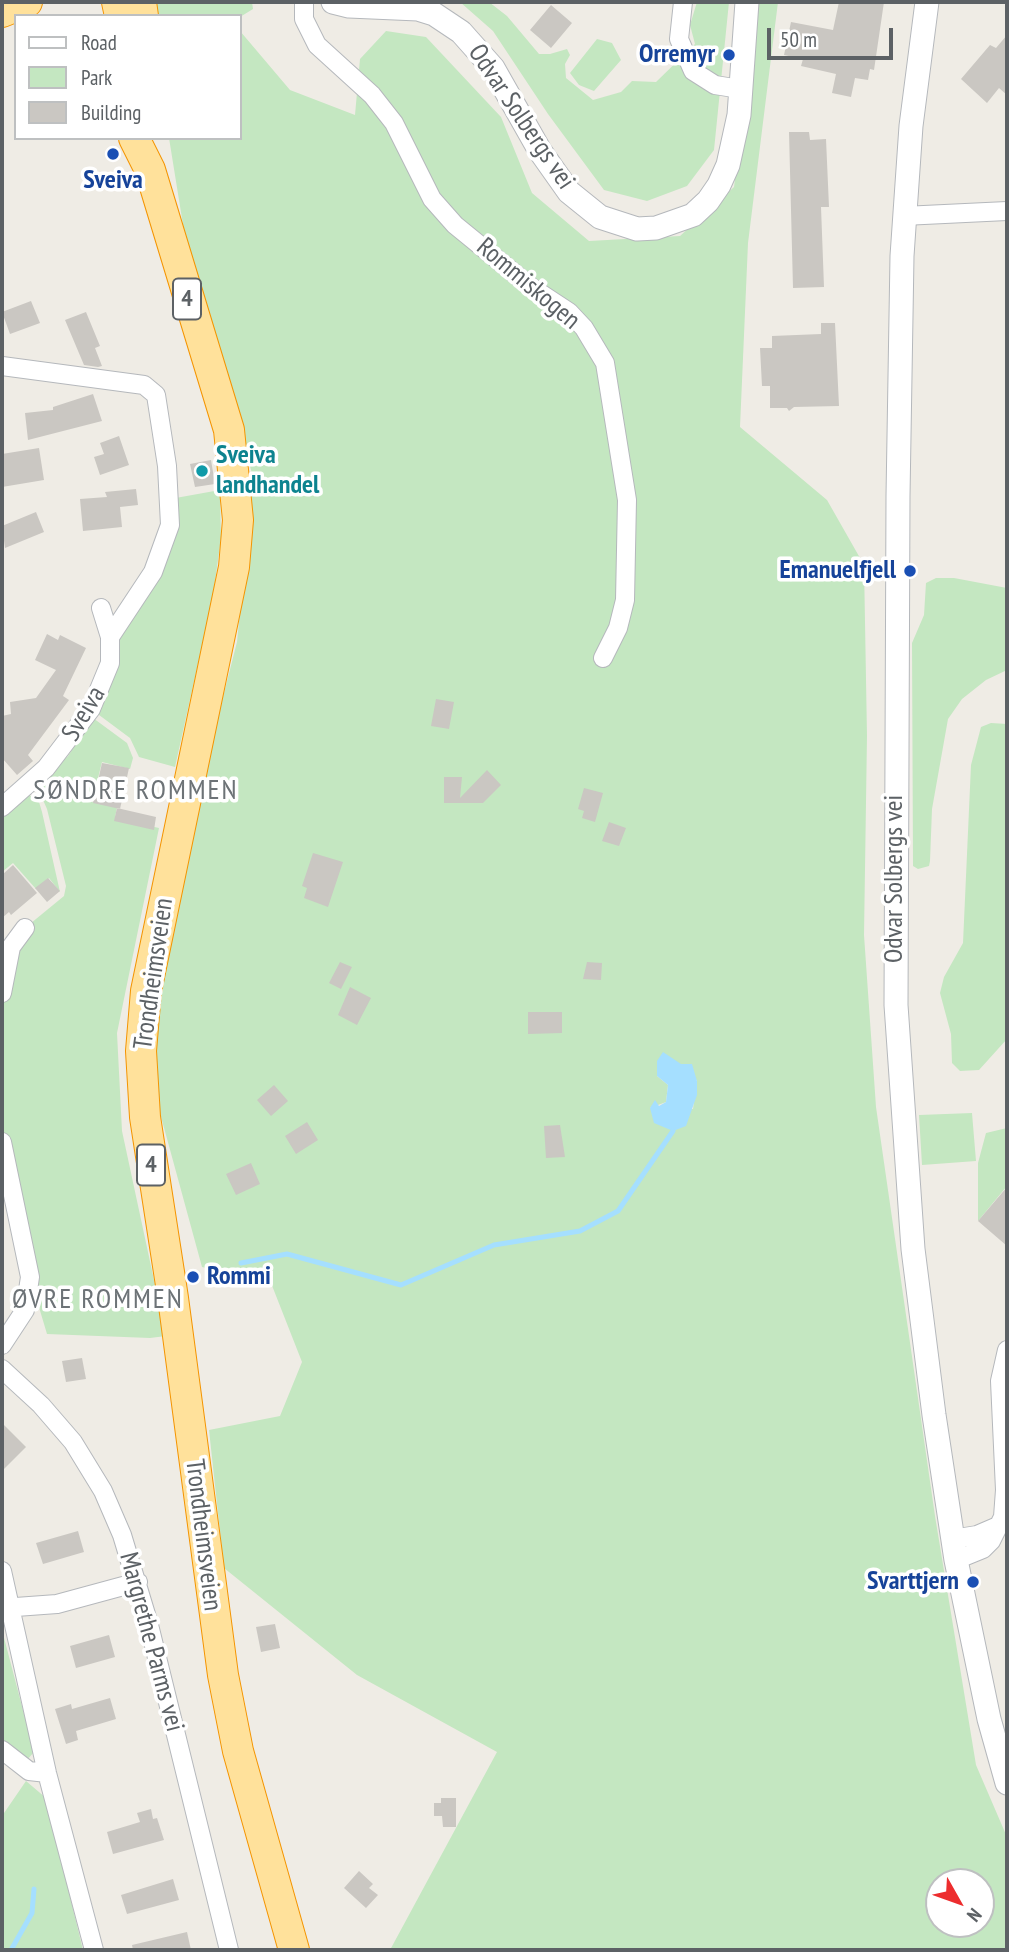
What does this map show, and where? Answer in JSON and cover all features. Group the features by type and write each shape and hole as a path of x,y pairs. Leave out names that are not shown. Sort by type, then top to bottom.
{"highway":[{"path":"2,12 27,2"},
{"name":"Trondheimsveien","path":"135,140 150,170 229,430 238,520 234,567 146,991 141,1051 145,1117 173,1298 222,1675 238,1751 293,1950"},
{"path":"144,140 150,170"},
{"name":"Trondheimsveien","path":"150,170 153,140"}],"street":[{"name":"Rommiskogen","path":"304,2 304,19 317,45 372,95 394,123 432,199 456,225 531,287 569,312 584,328 605,363 627,500 625,600 618,628 603,658"},
{"name":"Odvar Solbergs vei","path":"333,2 349,6 418,9 461,32 493,68 540,151 569,192 600,217 637,229 674,224 693,215 708,201 728,165 740,89 747,2"},
{"path":"683,2 679,39 693,71 715,85 740,89"},
{"name":"Odvar Solbergs vei","path":"927,2 903,216 894,902 898,1053 913,1249 954,1549 989,1719 1007,1783"},
{"path":"903,216 1007,211"},
{"name":"Sveiva","path":"2,366 144,385 156,395 167,466 170,524 153,572 110,637"},
{"name":"Sveiva","path":"2,807 46,768 81,725 105,680 110,663 110,637 101,608"},
{"path":"2,993 10,947 26,928"},
{"path":"2,1142 30,1277 25,1310 2,1345"},
{"path":"954,1549 998,1526 1005,1504 1000,1381 1007,1350"},
{"name":"Margrethe Parms vei","path":"2,1369 48,1412 89,1466 122,1535 138,1582 229,1950"},
{"path":"2,1571 6,1608 94,1950"},
{"path":"6,1608 57,1604 138,1582"},
{"path":"2,1750 29,1771 47,1773"}],"green space":[{"path":"151,2 252,2 253,9 242,16 150,14"},
{"path":"460,2 489,2 507,16 539,54 567,49 570,55 565,64 566,78 593,100 621,92 632,81 656,82 695,44 690,25 697,2 729,2 714,150 687,186 647,201 604,190 548,114 493,31"},
{"path":"758,2 778,2 748,243 740,427 827,500 864,565 867,736 864,935 876,1107 935,1516 976,1765 1007,1837 1007,1950 390,1950 497,1752 357,1675 224,1568 209,1430 280,1416 302,1362 271,1283 202,1267 148,1069 180,865 237,642 253,477 184,231 169,140 242,140 242,33 290,90 355,115 360,59 386,31 426,37 501,117 532,193 589,241 680,236 734,187","holes":["657,1076 697,1080 693,1109 650,1108 666,1102 668,1085"]},
{"path":"597,39 612,43 621,60 594,91 579,85 570,73"},
{"path":"220,490 221,538 213,596 175,767 139,757 130,738 91,709 111,650 142,591 170,499"},
{"path":"936,578 954,578 1007,588 1007,670 986,680 962,699 948,719 932,809 929,866 918,869 913,866 912,643 924,615 926,583"},
{"path":"93,718 127,743 133,758 130,769 102,762 92,802 117,807 115,818 159,828 117,1033 122,1131 166,1336 150,1338 47,1334 30,1277 2,1140 2,993 25,928 64,896 66,886 47,809 36,784 68,756"},
{"path":"991,723 1007,724 1007,1039 979,1070 960,1071 952,1063 951,1034 940,993 944,977 963,943 971,765 981,727"},
{"path":"29,795 39,802 60,892 49,878 36,889 13,863 2,872 2,817"},
{"path":"972,1113 976,1161 922,1165 919,1115"},
{"path":"1007,1128 1007,1186 978,1221 978,1163 986,1133"},
{"path":"2,1630 34,1752 27,1760 2,1740"},
{"path":"26,1781 46,1798 83,1950 2,1950 2,1816"}],"water":[{"path":"663,1052 681,1064 692,1064 697,1081 697,1095 686,1126 673,1131 654,1123 650,1108 655,1100 659,1106 666,1102 668,1085 657,1076 657,1061"}],"building":[{"path":"839,2 884,2 874,70 870,69 868,80 855,78 851,97 832,93 836,74 801,66 803,59 784,55 791,22 833,30"},
{"path":"551,5 572,23 551,48 530,30"},
{"path":"1007,35 1007,95 999,88 987,103 961,79 990,45 996,48"},
{"path":"789,132 809,132 810,140 826,139 829,207 821,207 824,287 793,288"},
{"path":"31,301 40,323 10,334 2,312"},
{"path":"86,312 100,346 95,348 102,366 84,365 65,320"},
{"path":"821,323 835,323 839,406 794,407 789,411 787,408 770,408 770,386 762,386 760,348 772,348 772,336 821,334"},
{"path":"93,394 102,421 28,440 25,413 53,410 53,407"},
{"path":"119,436 129,465 100,475 94,457 104,454 100,443"},
{"path":"39,448 44,480 2,487 2,454"},
{"name":"Sveiva landhandel","path":"211,460 215,484 195,487 190,464"},
{"path":"136,489 138,505 120,507 122,527 83,531 80,499 107,497 105,492"},
{"path":"36,512 44,532 5,548 2,526"},
{"path":"47,634 58,640 60,635 86,648 63,696 69,700 28,755 33,761 17,775 2,758 2,716 11,714 10,702 36,698 56,670 35,660"},
{"path":"436,699 454,702 449,729 431,726"},
{"path":"102,763 129,768 120,809 93,803"},
{"path":"487,770 501,785 483,803 444,803 444,777 462,777 460,798"},
{"path":"584,788 603,793 595,822 582,818 584,811 578,809"},
{"path":"117,808 156,817 154,830 114,821"},
{"path":"609,822 626,828 619,846 602,841"},
{"path":"313,853 343,862 328,907 304,898 307,888 302,886"},
{"path":"13,865 37,893 11,915 9,912 2,918 2,875"},
{"path":"48,878 60,891 47,902 35,888"},
{"path":"340,962 352,967 341,989 329,983"},
{"path":"587,962 602,963 601,980 583,979"},
{"path":"350,987 371,998 357,1025 338,1015"},
{"path":"528,1012 562,1012 562,1033 528,1034"},
{"path":"274,1085 288,1101 271,1116 257,1100"},
{"path":"307,1122 318,1140 296,1154 285,1136"},
{"path":"560,1125 565,1157 546,1158 544,1126"},
{"path":"251,1163 260,1184 236,1195 226,1174"},
{"path":"1007,1187 1007,1246 978,1221"},
{"path":"82,1358 86,1379 66,1382 62,1361"},
{"path":"2,1423 26,1447 2,1471"},
{"path":"78,1531 84,1552 43,1564 36,1543"},
{"path":"275,1624 280,1648 261,1652 256,1627"},
{"path":"109,1635 115,1657 76,1668 70,1646"},
{"path":"110,1698 116,1719 76,1731 78,1740 66,1744 55,1709 71,1704 72,1709"},
{"path":"441,1798 456,1798 456,1827 443,1827 442,1816 434,1816 434,1803 441,1803"},
{"path":"151,1809 164,1840 113,1854 107,1832 140,1822 137,1813"},
{"path":"359,1871 373,1884 369,1888 378,1895 366,1908 344,1888"},
{"path":"173,1879 179,1900 127,1914 121,1895"},
{"path":"187,1932 191,1950 133,1950 132,1945"}],"waterway":[{"path":"241,1263 287,1254 401,1285 494,1245 580,1231 618,1211 673,1131"},
{"path":"11,1950 32,1913 34,1889"}],"place":[{"name":"Orremyr","path":"729,55"},
{"name":"Sveiva","path":"113,154"},
{"name":"Sveiva landhandel","path":"202,471"},
{"name":"Emanuelfjell","path":"910,571"},
{"name":"Rommi","path":"193,1277"},
{"name":"Svarttjern","path":"973,1582"}],"district":[{"name":"SØNDRE ROMMEN","path":"136,791"},
{"name":"ØVRE ROMMEN","path":"98,1300"}]}
